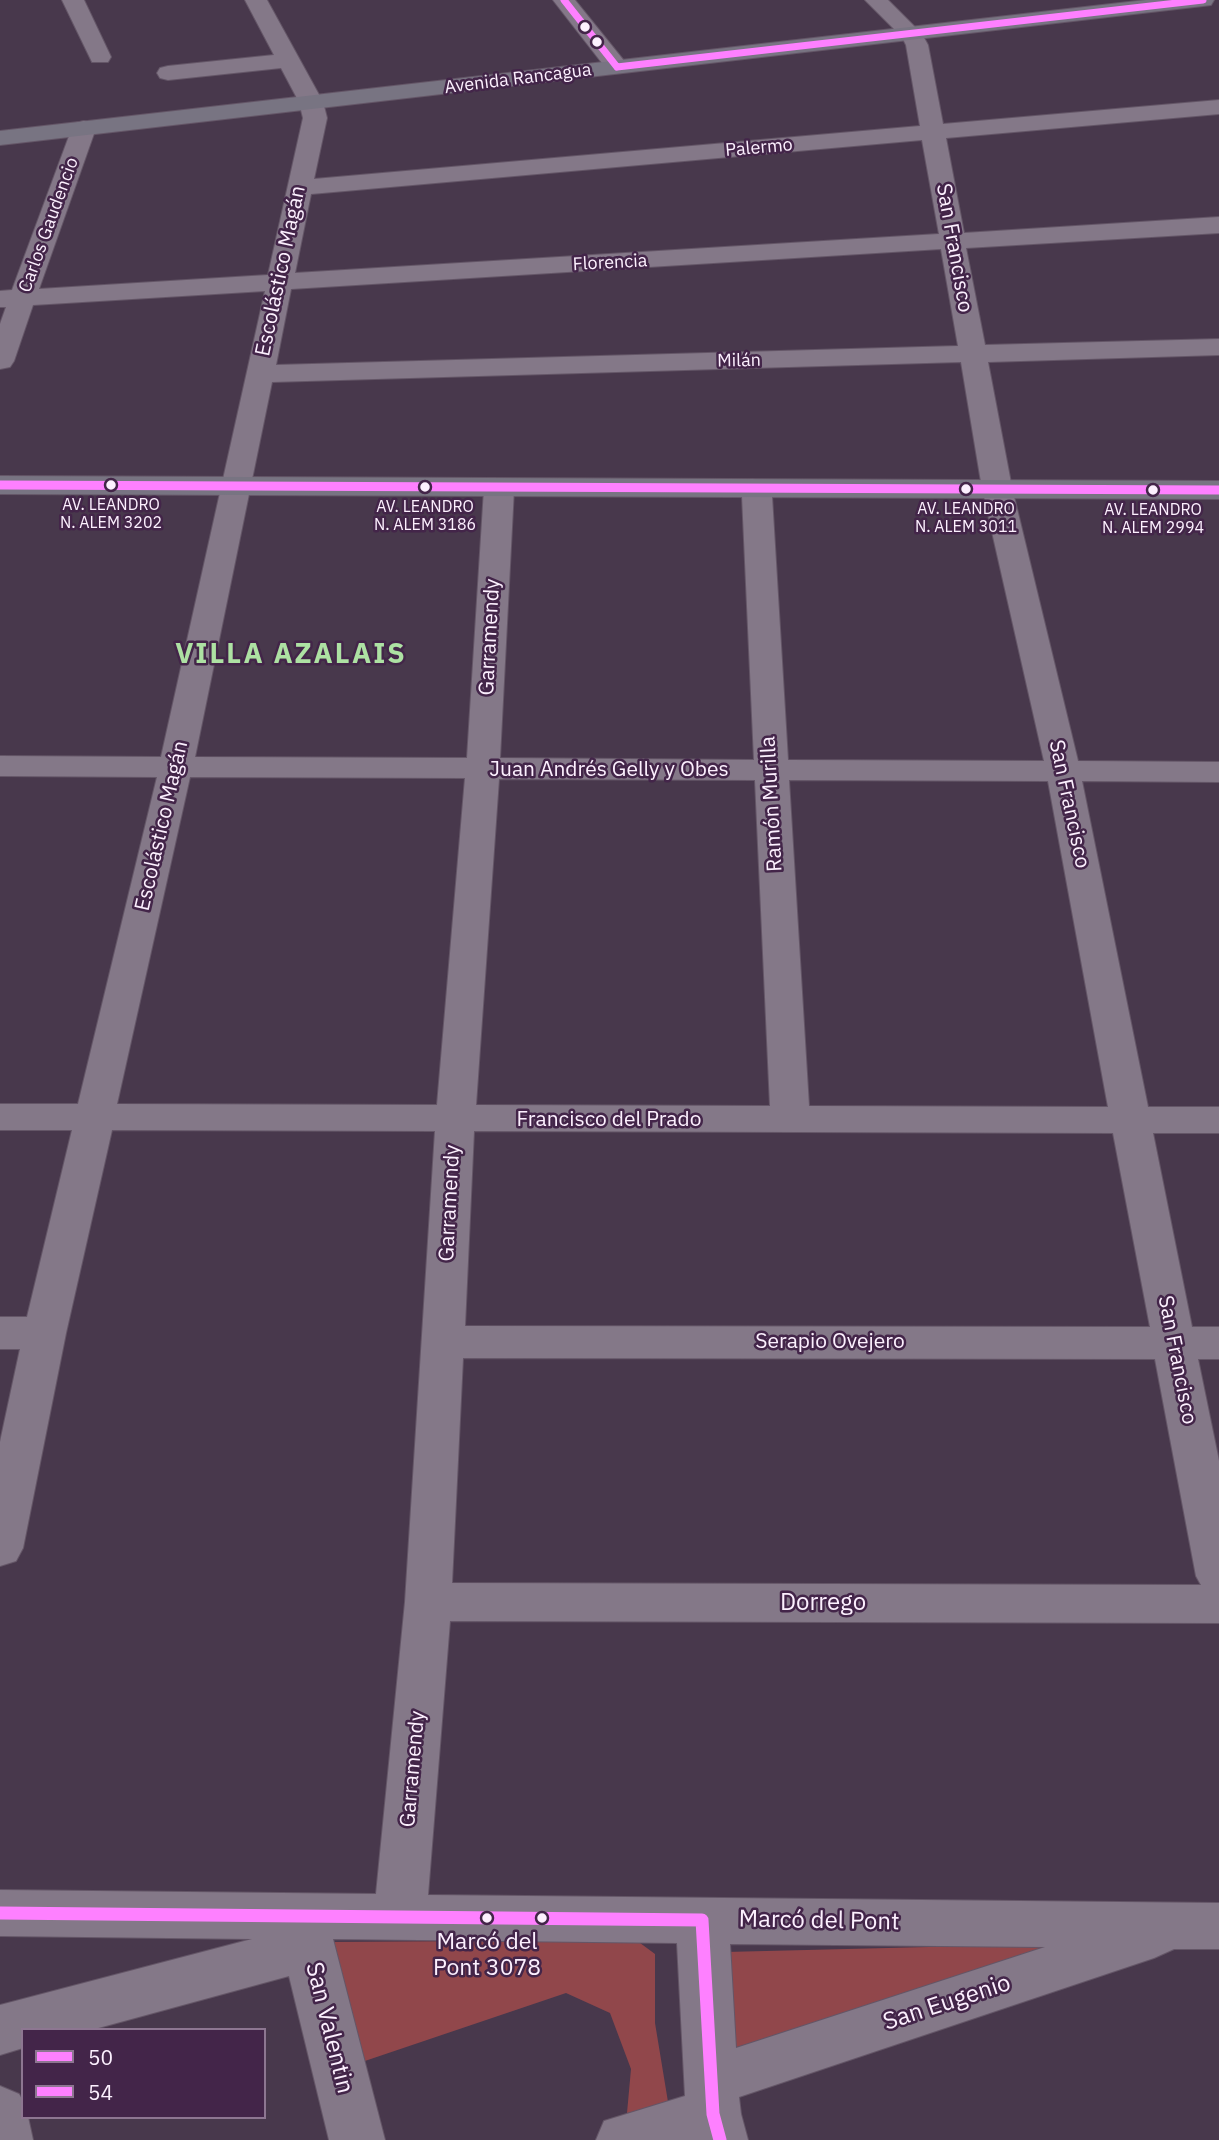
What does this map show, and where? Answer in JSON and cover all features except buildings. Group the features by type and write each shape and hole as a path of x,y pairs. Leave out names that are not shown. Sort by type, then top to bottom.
{"main road":[{"name":"Avenida Rancagua","path":"0,138 1193,1"},
{"path":"0,485 1219,490"}],"street":[{"path":"73,0 100,57"},
{"path":"256,0 312,102"},
{"path":"564,0 617,67"},
{"path":"876,0 911,34"},
{"name":"San Francisco","path":"911,34 917,45 998,488 1063,771 1219,1576"},
{"path":"168,73 290,60"},
{"name":"Escolástico Magán","path":"0,1548 44,1333 176,766 315,118 312,102"},
{"name":"Palermo","path":"299,188 1219,107"},
{"name":"Carlos Gaudencio","path":"0,361 12,298 84,128"},
{"name":"Florencia","path":"12,298 1219,225"},
{"name":"Milán","path":"258,374 1219,347"},
{"name":"Ramón Murilla","path":"752,488 757,496 790,1120"},
{"name":"Garramendy","path":"400,1917 428,1602 455,1119 483,770 499,489"},
{"name":"Juan Andrés Gelly y Obes","path":"0,766 1219,772"},
{"name":"Francisco del Prado","path":"0,1117 1219,1121"},
{"path":"0,1333 44,1333"},
{"name":"Serapio Ovejero","path":"442,1342 1219,1342"},
{"name":"Dorrego","path":"428,1602 1219,1604"},
{"name":"Marcó del Pont","path":"0,1913 305,1932 400,1917 1201,1926"},
{"path":"702,1920 715,2112"},
{"name":"San Eugenio","path":"624,2140 715,2112 1201,1926"},
{"path":"0,2030 305,1932"},
{"name":"San Valentin","path":"305,1932 357,2140"},
{"path":"0,2112 5,2140"}],"shaded area":[{"path":"636,1940 655,1954 655,2023 669,2108 627,2113 631,2069 610,2013 566,1993 356,2064 332,1942"},
{"path":"1091,1943 732,2074 725,1952"}],"transit line":[{"path":"564,0 617,67"},
{"path":"617,67 1203,0"},
{"name":"50","path":"0,485 1219,490"},
{"name":"54","path":"0,1913 702,1920"},
{"name":"54","path":"702,1920 713,2114 720,2140"}],"place":[{"name":"AV. LEANDRO N. ALEM 3202","path":"111,485"},
{"name":"AV. LEANDRO N. ALEM 3186","path":"425,487"},
{"name":"AV. LEANDRO N. ALEM 3011","path":"966,489"},
{"name":"AV. LEANDRO N. ALEM 2994","path":"1153,490"},
{"name":"Marcó del Pont 3078","path":"487,1918"}],"district":[{"name":"VILLA AZALAIS","path":"291,655"}]}
